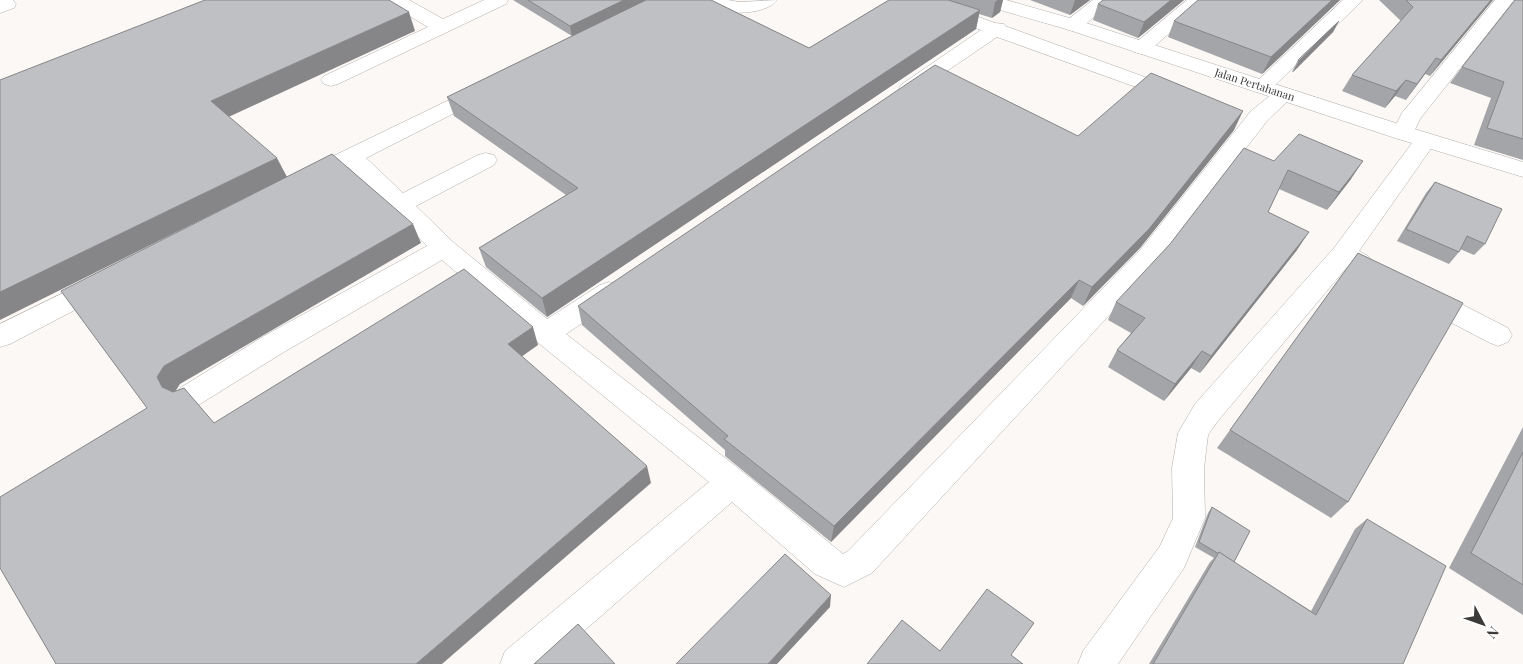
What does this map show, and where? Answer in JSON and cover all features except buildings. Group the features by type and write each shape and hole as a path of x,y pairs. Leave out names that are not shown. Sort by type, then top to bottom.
{"main road":[{"path":"396,0 442,27"},
{"path":"331,80 500,0"},
{"path":"710,0 731,8 744,9 768,0"},
{"path":"915,0 997,28 1198,104"},
{"name":"Jalan Pertahanan","path":"986,0 1073,25 1414,137 1523,170"},
{"path":"1073,25 1105,0"},
{"path":"1141,48 1198,0"},
{"path":"351,156 402,204 444,248 546,334 732,482 827,563 844,572 860,562 1150,255 1244,120 1259,116 1273,90 1354,0"},
{"path":"1096,664 1172,557 1190,518 1188,468 1193,433 1206,413 1343,254 1414,137 1410,118 1505,0"},
{"path":"890,101 997,28"},
{"path":"316,174 503,81"},
{"path":"402,204 486,160"},
{"path":"190,396 274,344 444,248"},
{"path":"1343,254 1378,272"},
{"path":"0,336 123,273"},
{"path":"546,334 628,279"},
{"path":"1404,286 1498,335"},
{"path":"518,664 732,482"}]}
